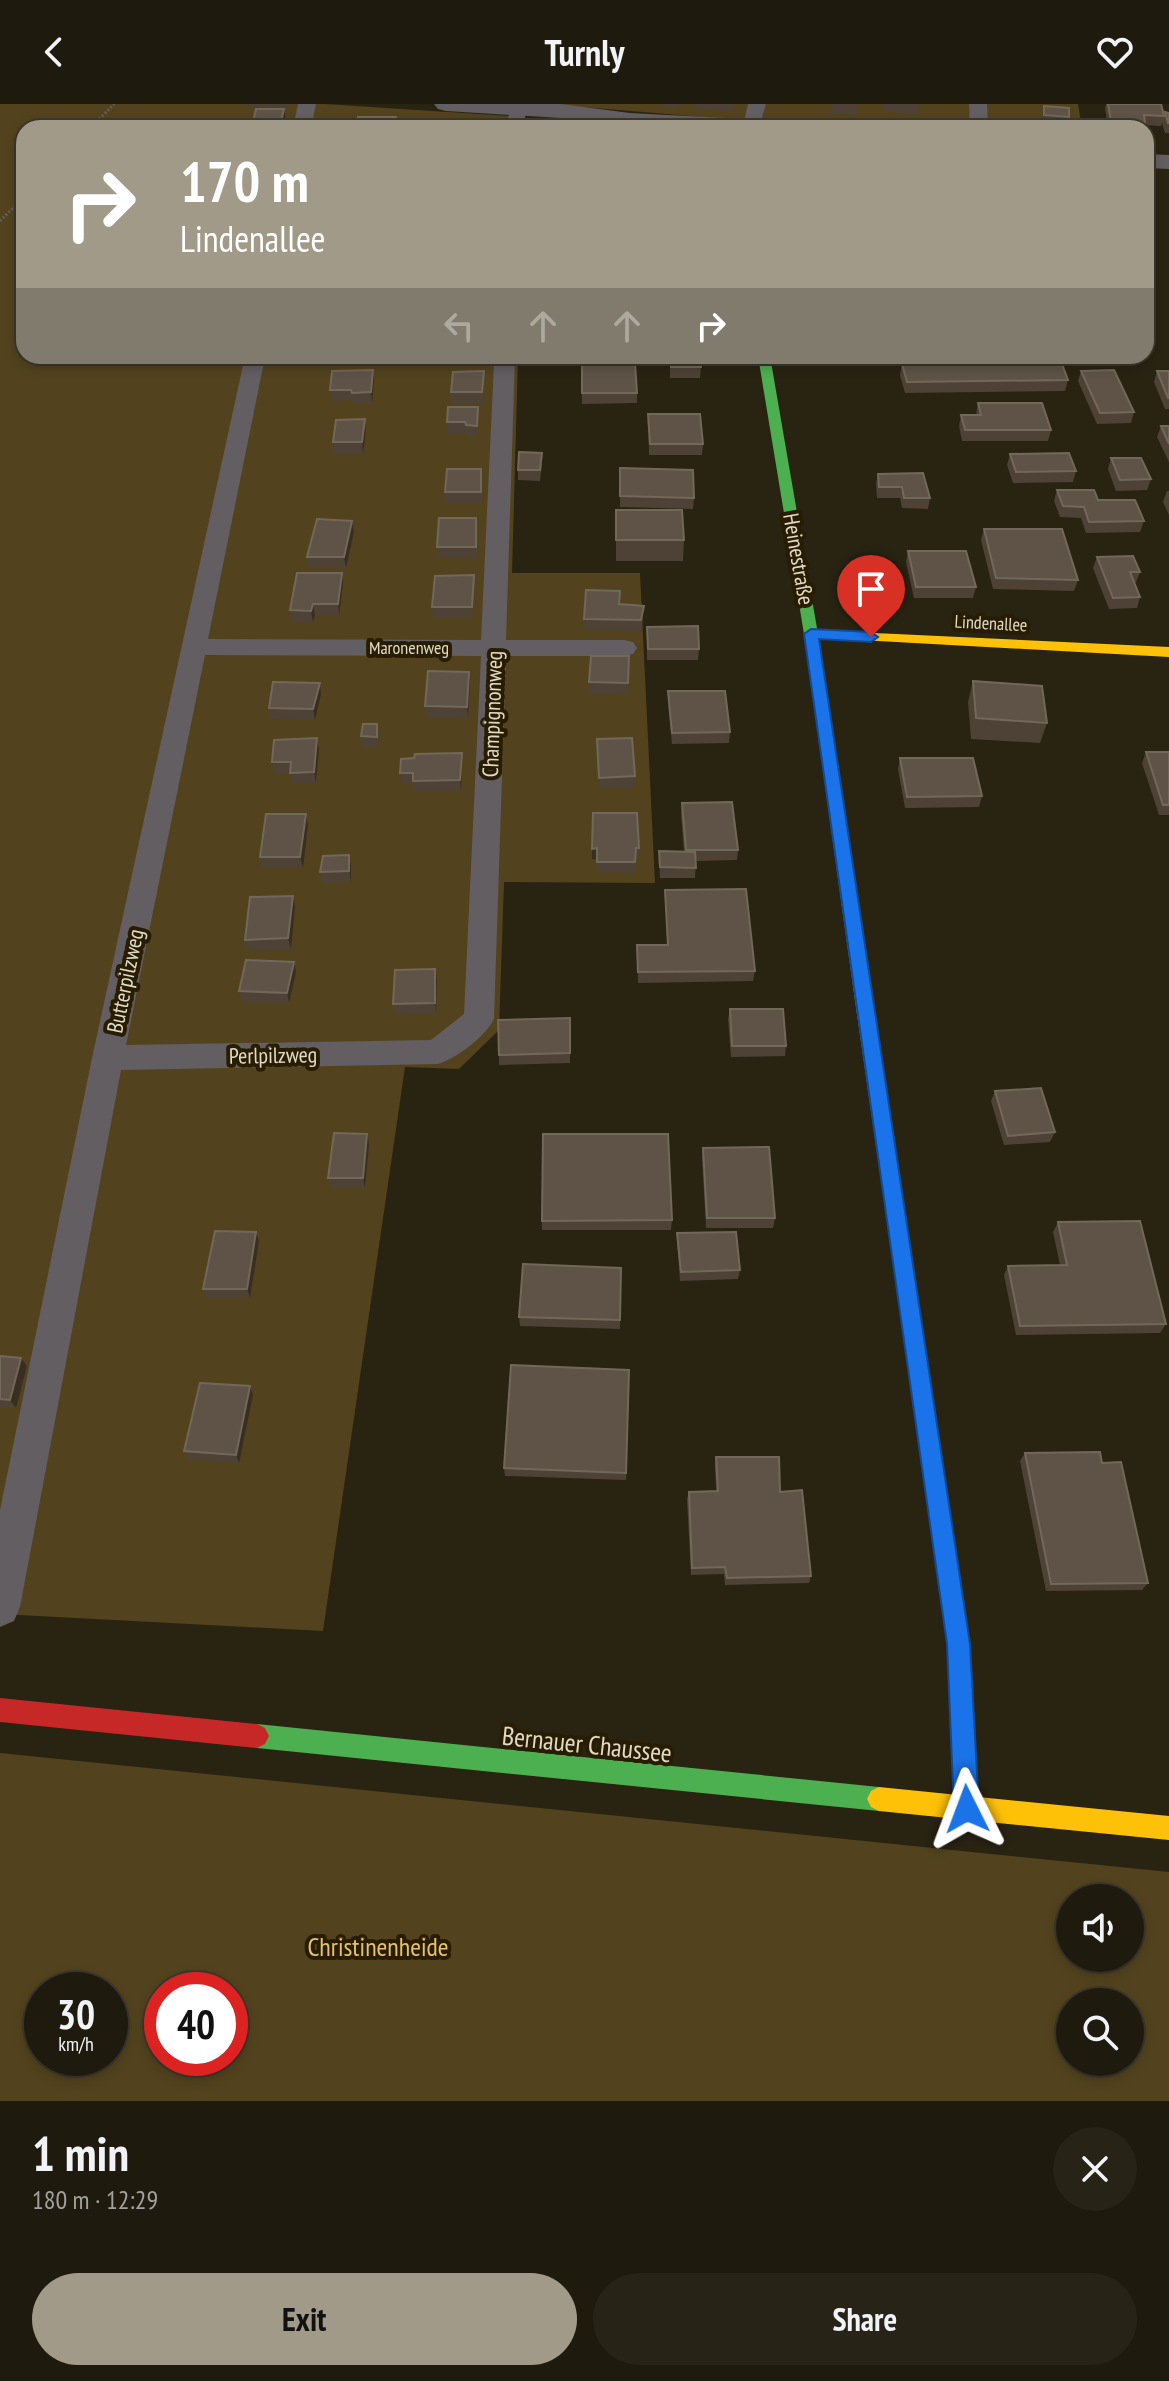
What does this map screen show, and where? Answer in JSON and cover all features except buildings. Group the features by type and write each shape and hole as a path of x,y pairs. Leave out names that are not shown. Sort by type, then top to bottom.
{"street":[{"path":"446,104 527,112 719,120"},
{"name":"Heinestraße","path":"765,364 811,634 958,1644 967,1809"},
{"name":"Lindenallee","path":"811,634 1169,652"},
{"name":"Bernauer Chaussee","path":"0,1710 1169,1828"}],"lane":[{"name":"Butterpilzweg","path":"0,1607 108,1058 253,364"},
{"name":"Champignonweg","path":"438,1052 479,1019 505,364"},
{"name":"Maronenweg","path":"194,647 624,648"},
{"name":"Perlpilzweg","path":"108,1058 438,1052"}],"path":[{"path":"99,120 114,104"},
{"path":"0,221 16,205"}],"green space":[{"path":"0,104 325,104 525,117 525,120 16,120 16,364 518,364 512,573 640,573 655,883 504,882 499,1030 459,1069 405,1067 323,1631 0,1614"},
{"path":"545,104 1078,104 1081,120 738,120"},
{"name":"Christinenheide","path":"0,1753 1169,1872 1169,2101 0,2101"}],"traffic: fast":[{"path":"765,364 811,634 862,986"},
{"path":"915,1345 958,1644 967,1809"},
{"path":"257,1736 879,1799"}],"traffic: slow":[{"path":"811,634 1169,652"},
{"path":"862,986 915,1345"},
{"path":"879,1799 1169,1828"}],"traffic: jam":[{"path":"0,1710 257,1736"}],"route":[{"path":"871,637 811,634 958,1644 967,1809"}]}
